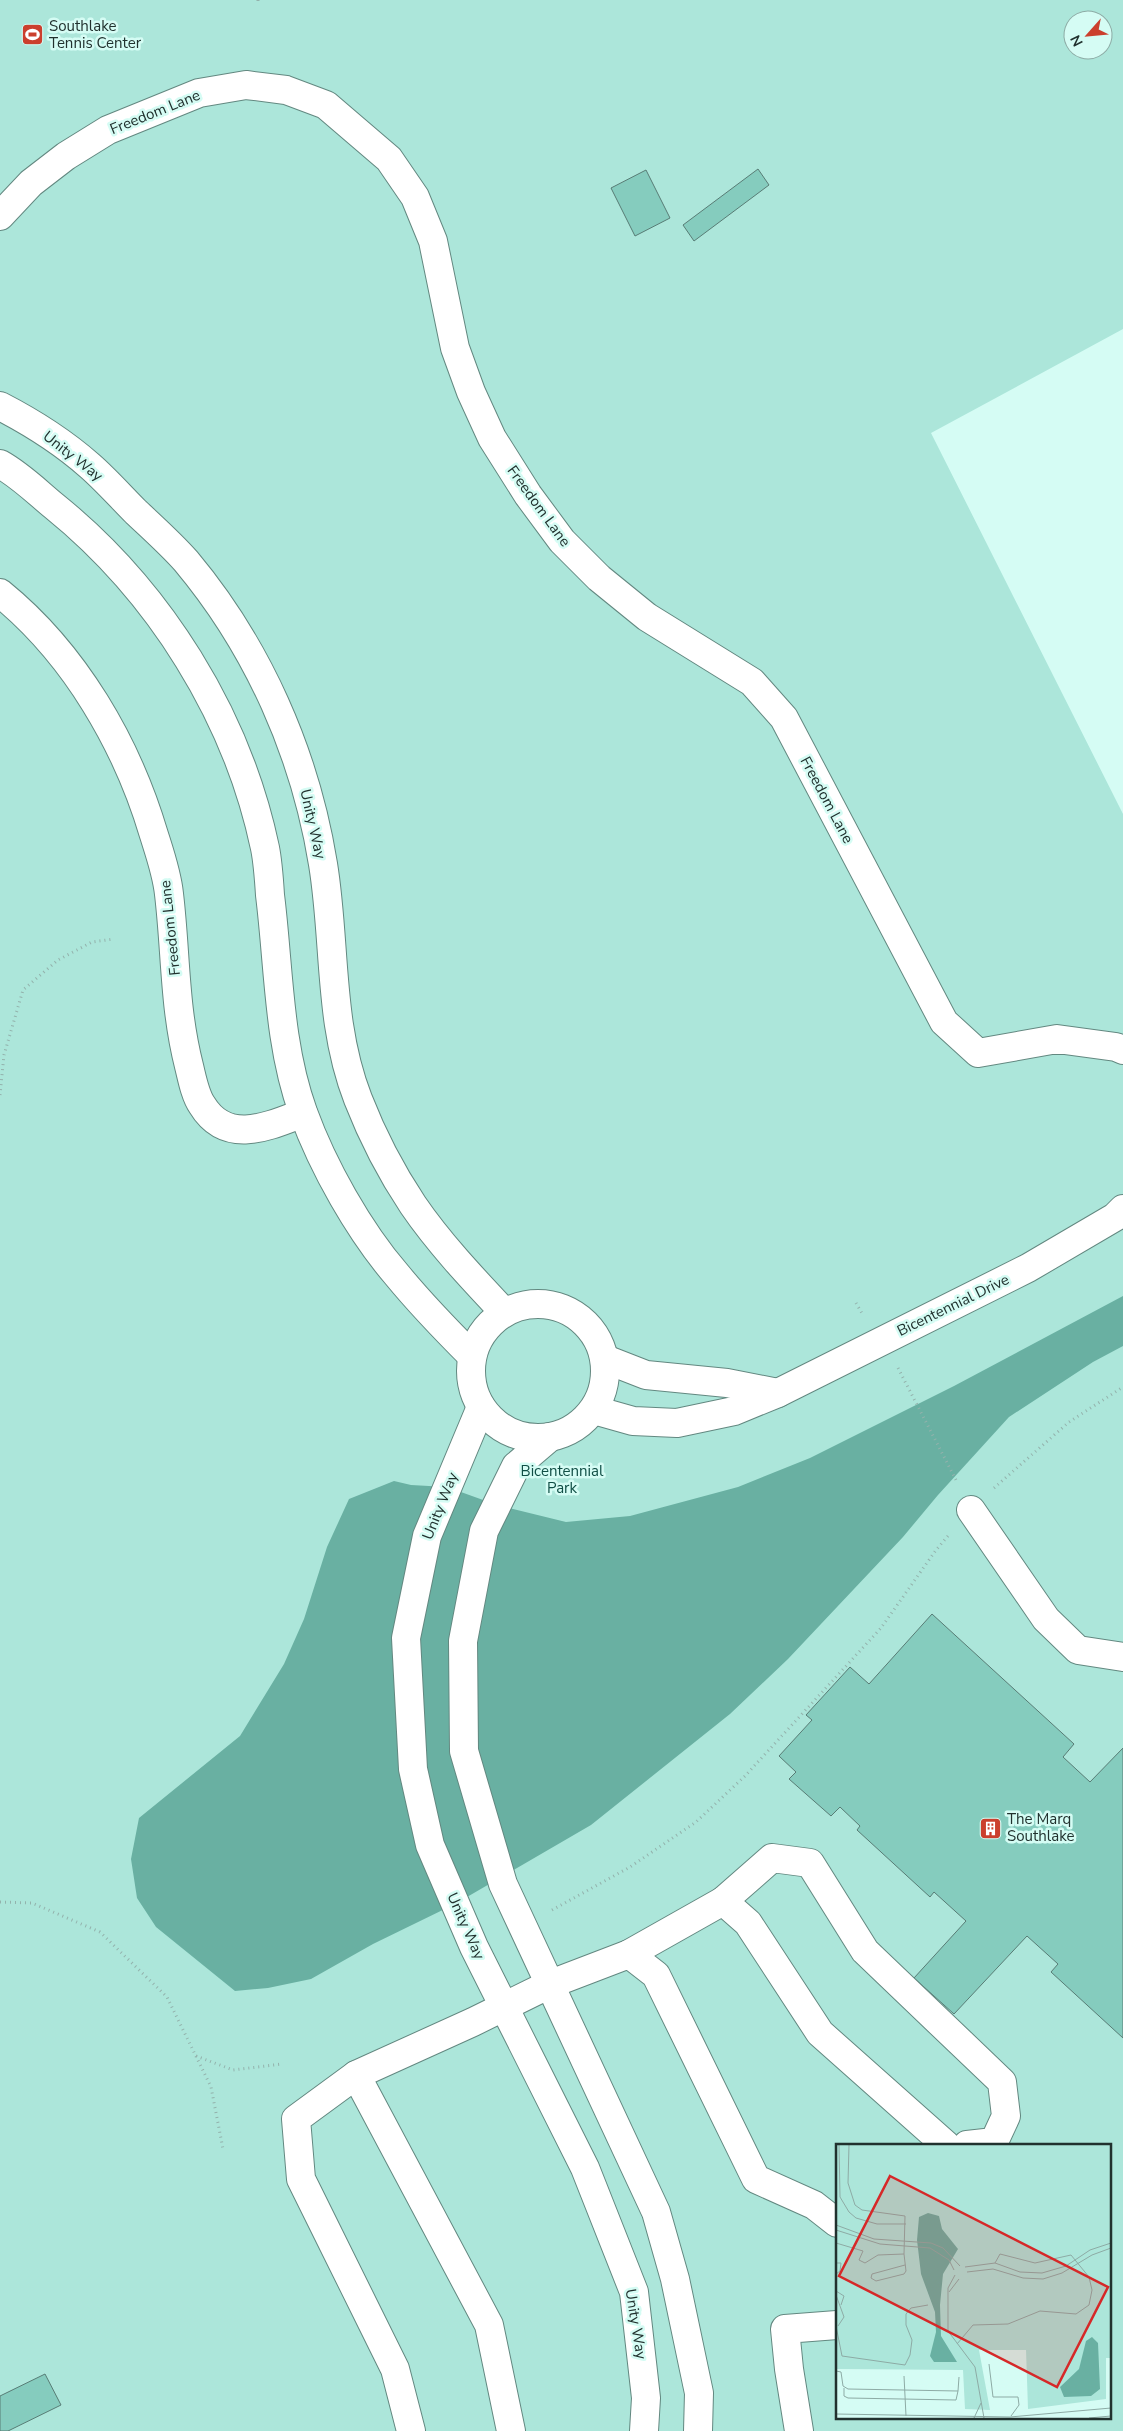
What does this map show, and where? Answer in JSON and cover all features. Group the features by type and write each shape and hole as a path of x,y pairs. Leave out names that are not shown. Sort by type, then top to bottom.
{"street":[{"name":"Freedom Lane","path":"0,216 32,182 66,156 108,130 199,93 246,85 286,90 326,104 389,159 415,198 433,241 455,348 471,392 492,438 528,496 562,541 599,578 647,617 752,682 784,718 944,1022 978,1053 1057,1039 1116,1047 1123,1050"},
{"name":"Unity Way","path":"0,406 22,418 89,465 185,560 226,614 259,671 287,730 306,792 323,864 331,973 340,1037 357,1097 380,1147 413,1205 443,1243 504,1312"},
{"path":"0,464 88,534 133,583 182,646 216,708 246,781 265,848 281,1006 290,1068 303,1112 328,1169 357,1219 395,1274 472,1356"},
{"name":"Freedom Lane","path":"0,593 43,635 72,670 125,757 146,808 169,893 173,964 182,1039 202,1105 217,1122 236,1130 260,1129 303,1112"},
{"name":"Bicentennial Drive","path":"594,1410 633,1421 676,1423 734,1411 778,1393 1028,1268 1115,1217 1123,1209"},
{"path":"550,1437 524,1437 499,1426 481,1407 472,1382 472,1356 483,1332 504,1312 527,1305 553,1305 577,1316 596,1335 605,1359 605,1388 594,1410 574,1428 550,1437 516,1466 484,1531 463,1641 464,1751 502,1884 656,2212 675,2278 700,2393 698,2431"},
{"path":"605,1359 646,1375 727,1383 778,1393"},
{"name":"Unity Way","path":"481,1407 427,1536 406,1638 412,1769 430,1845 504,2008 585,2168 634,2292 646,2398 644,2431"},
{"path":"971,1510 1046,1618 1078,1650 1123,1657"},
{"path":"411,2431 395,2369 301,2179 296,2118 356,2074 504,2008 548,1985 629,1954 723,1901 772,1858 810,1863 865,1950 1002,2082 1006,2116 994,2142 976,2144"},
{"path":"723,1901 748,1923 820,2033 945,2144"},
{"path":"629,1954 656,1975 756,2179 814,2205 836,2223"},
{"path":"356,2074 489,2325 511,2431"},
{"path":"799,2431 788,2369 785,2329 836,2325"}],"path":[{"path":"0,1095 4,1055 23,990 58,960 92,942 114,939"},
{"path":"900,1371 957,1482"},
{"path":"547,1912 630,1867 696,1822 745,1776 882,1628 936,1550 971,1510 1069,1422 1123,1387"},
{"path":"0,1902 32,1903 100,1932 167,1997 211,2087 223,2149"},
{"path":"196,2056 233,2070 282,2064"}],"green space":[{"name":"Bicentennial Park","path":"0,0 1123,0 1123,329 931,433 1123,814 1123,2431 0,2431"}],"shaded area":[{"path":"1123,1296 1123,1346 1093,1362 1009,1417 938,1495 903,1537 788,1659 730,1714 591,1825 455,1904 373,1944 311,1979 268,1988 235,1991 156,1927 137,1898 131,1859 139,1818 240,1736 284,1664 304,1619 327,1547 349,1499 394,1481 411,1485 447,1487 497,1505 566,1522 630,1516 738,1487 810,1458 954,1386"}],"building":[{"path":"758,169 769,185 694,241 683,225"},
{"path":"646,170 670,218 635,236 611,188"},
{"name":"The Marq Southlake","path":"932,1614 1074,1744 1063,1757 1090,1782 1123,1748 1123,2038 1051,1972 1058,1964 1027,1936 954,2014 914,1978 966,1921 934,1892 930,1897 857,1830 860,1826 840,1807 831,1816 789,1779 796,1772 779,1756 812,1720 806,1715 850,1667 869,1684"},
{"path":"45,2374 61,2405 8,2431 0,2431 0,2396"}],"place":[{"name":"Southlake Tennis Center","path":"33,35"},
{"name":"The Marq Southlake","path":"991,1828"}]}
